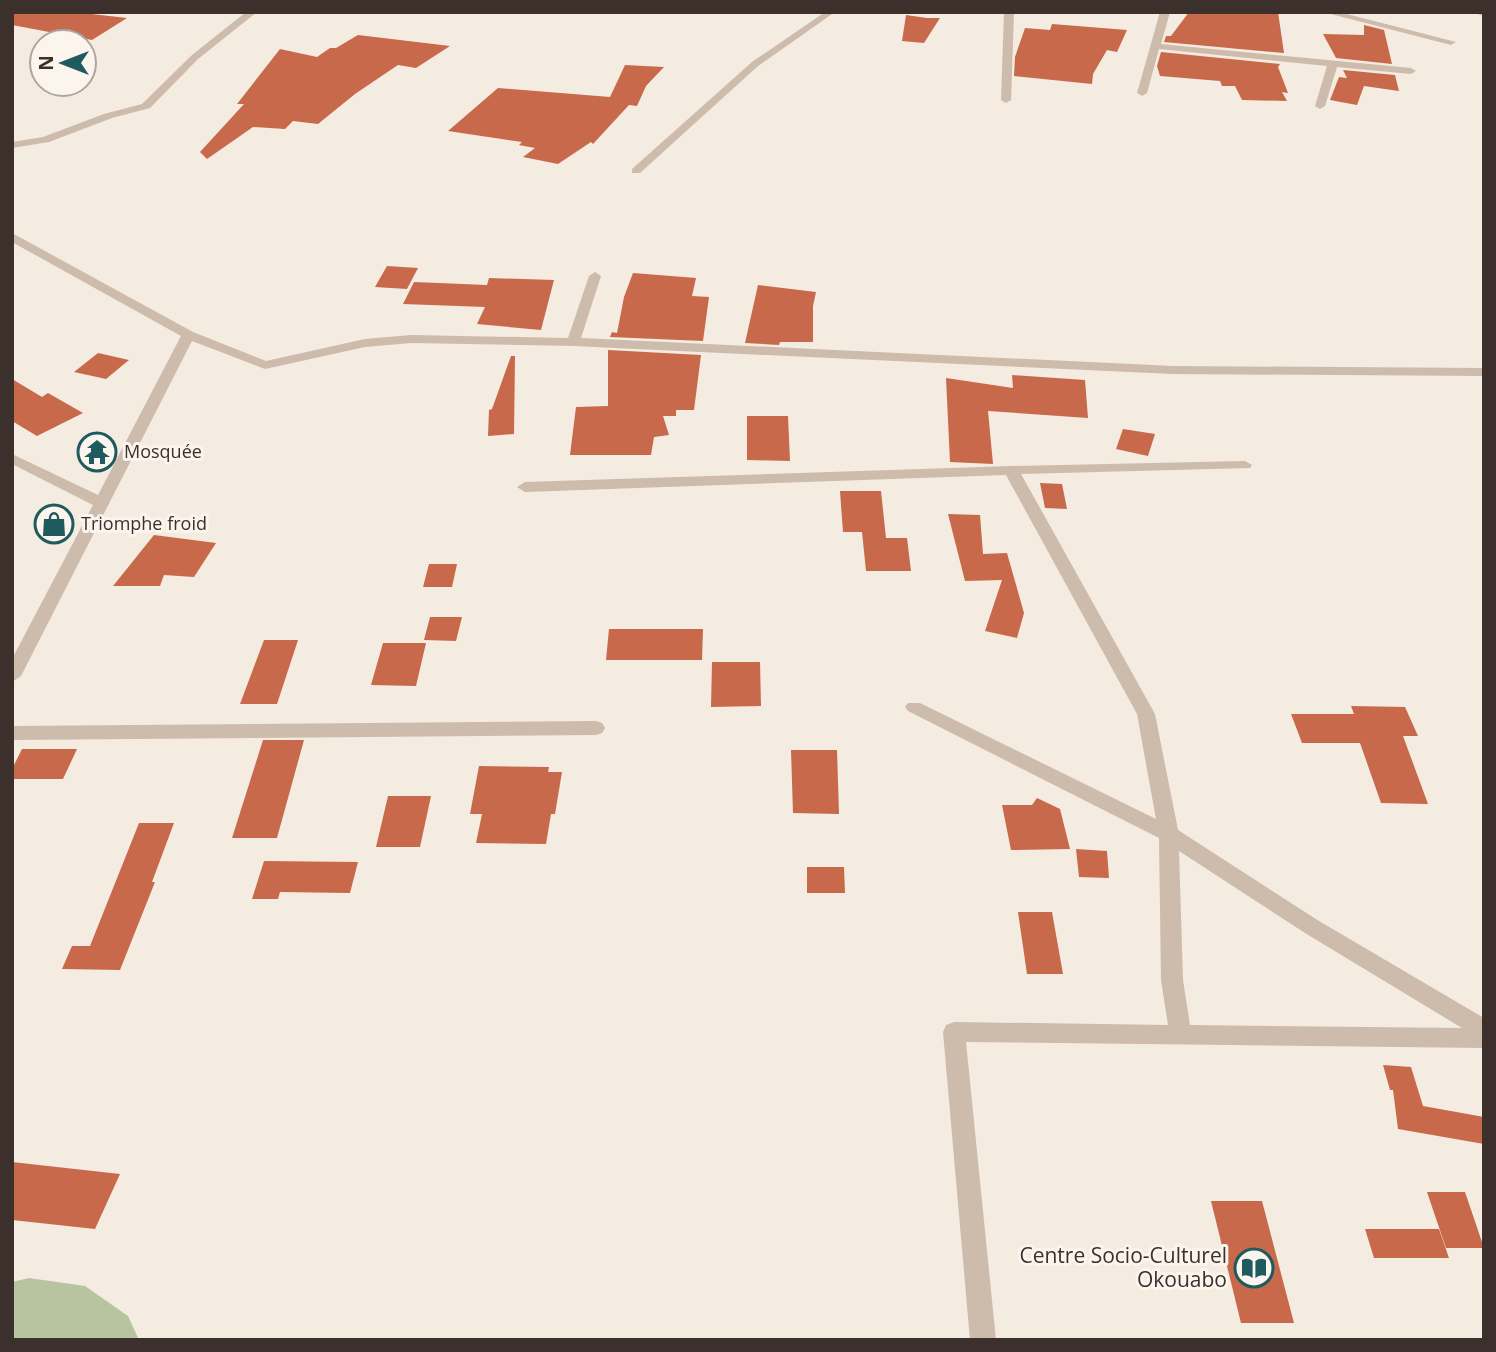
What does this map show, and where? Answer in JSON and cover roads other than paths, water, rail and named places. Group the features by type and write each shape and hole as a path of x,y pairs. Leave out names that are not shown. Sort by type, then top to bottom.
{"street":[{"path":"12,145 45,140 108,116 146,106 195,57 253,12"},
{"path":"636,171 755,64 831,12"},
{"path":"1006,100 1009,12"},
{"path":"1142,93 1165,12"},
{"path":"1327,12 1451,42"},
{"path":"1474,12 1484,13"},
{"path":"1156,46 1411,71"},
{"path":"1320,106 1333,63"},
{"path":"12,237 188,335 265,365 387,340 573,342 1172,370 1484,372"},
{"path":"573,342 595,276"},
{"path":"12,676 188,335"},
{"path":"12,458 103,504"},
{"path":"524,487 1011,470 1245,465"},
{"path":"1011,470 1146,714 1169,834 1172,980 1180,1033"},
{"path":"914,707 1169,834 1312,927 1484,1030"},
{"path":"12,733 596,729"},
{"path":"983,1340 954,1032 1484,1038"}],"place":[{"name":"Mosquée","path":"97,452"},
{"name":"Triomphe froid","path":"54,524"},
{"name":"Centre Socio-Culturel Okouabo","path":"1254,1268"}]}
